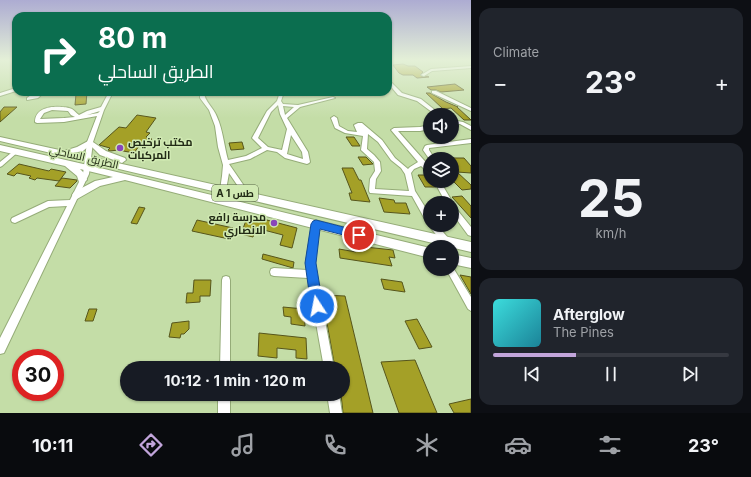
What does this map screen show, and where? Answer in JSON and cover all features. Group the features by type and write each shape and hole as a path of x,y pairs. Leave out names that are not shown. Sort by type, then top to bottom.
{"highway":[{"name":"الطريق الساحلي","path":"0,139 62,152 90,164 136,180 423,251"},
{"path":"62,152 76,151 93,141 99,151 107,156 141,165 142,171"},
{"name":"الطريق الساحلي","path":"0,148 66,163 90,164 142,171 442,240"},
{"path":"66,163 79,173 82,180"},
{"path":"75,200 93,185 105,181 118,179 136,180"},
{"name":"الطريق الساحلي","path":"459,244 471,247"},
{"path":"459,260 471,263"}],"street":[{"path":"392,85 400,94 419,100 430,108"},
{"path":"0,95 12,90"},
{"path":"434,92 471,110"},
{"path":"33,96 29,99 37,96"},
{"path":"0,349 75,200 87,180 93,141 100,114 109,96"},
{"path":"202,96 202,98 212,109 218,124 225,163 226,174 224,190"},
{"path":"279,101 284,118 305,152 307,162 279,151 266,148 255,138 269,111 279,101 281,96"},
{"path":"279,101 282,105 298,106 334,98"},
{"path":"284,118 298,106"},
{"path":"79,117 73,114 70,110 62,108 42,112 37,120 64,120 100,114"},
{"path":"73,114 103,108"},
{"path":"79,117 89,112"},
{"path":"334,118 337,127 347,132 364,132 380,141 393,159 408,173 413,194 423,209"},
{"path":"459,123 471,128"},
{"path":"408,173 412,168 422,163 394,130 423,128"},
{"path":"284,154 290,129"},
{"path":"364,132 364,150 377,162 378,171 373,179 372,191 413,194"},
{"path":"427,152 427,147 471,141"},
{"path":"225,163 248,158 266,148"},
{"path":"0,165 16,151"},
{"path":"225,163 248,196"},
{"path":"75,200 82,180 90,164"},
{"path":"15,220 48,204 75,200"},
{"path":"459,217 471,233"},
{"path":"316,224 310,263 328,361"},
{"path":"439,232 445,240"},
{"path":"274,272 311,274"},
{"path":"454,276 471,306"},
{"path":"224,361 226,280"},
{"path":"224,401 224,413"},
{"path":"334,401 336,413"}],"building":[{"path":"455,84 464,90 441,92 431,90 427,87"},
{"path":"426,93 430,93 458,108 442,108"},
{"path":"76,96 87,96 86,104 75,105"},
{"path":"4,107 17,107 0,122 0,112"},
{"path":"459,109 471,120 464,120 459,115"},
{"path":"137,115 156,118 146,132 150,133 146,137 152,139 148,143 142,142 134,153 118,150 110,151 108,150 110,148 99,145 119,127 126,128"},
{"path":"346,137 354,137 360,146 352,146"},
{"path":"242,142 244,149 231,150 229,143"},
{"path":"358,157 366,157 373,164 363,165"},
{"path":"459,158 464,158 471,166 471,173 459,172"},
{"path":"19,164 49,171 51,169 66,172 59,181 37,178 35,180 29,178 31,176 17,173 14,176 7,174"},
{"path":"342,168 353,168 359,180 361,180 370,202 351,200 349,193 352,193"},
{"path":"459,174 471,185 471,189 462,190 459,187"},
{"path":"418,175 423,175 423,184"},
{"path":"62,178 77,181 70,188 55,186"},
{"path":"459,196 462,196 471,206 471,218 459,205"},
{"path":"379,198 394,200 395,203 406,203 410,214 384,212"},
{"path":"139,207 145,208 137,224 131,223"},
{"path":"248,215 297,228 292,248 280,245 283,235 256,228 253,237 241,234"},
{"path":"197,220 233,228 229,239 192,231"},
{"path":"356,246 393,250 395,258 389,257 392,266 340,258 339,249 356,252"},
{"path":"263,254 294,262 293,268 262,259"},
{"path":"460,275 471,277 471,294"},
{"path":"381,279 402,282 405,292 384,289"},
{"path":"194,280 211,280 210,296 200,296 200,302 186,303 187,293 193,293"},
{"path":"322,295 345,296 373,413 343,413 342,401 350,401 350,361 334,361"},
{"path":"283,307 304,309 305,326 291,324 291,317 284,316"},
{"path":"89,309 97,309 93,321 85,321"},
{"path":"417,319 432,347 419,349 405,321"},
{"path":"189,321 189,329 184,334 181,334 180,338 169,337 172,323"},
{"path":"259,333 306,338 307,359 296,358 296,350 277,348 277,358 258,356"},
{"path":"415,360 437,413 399,413 381,362"},
{"path":"471,399 471,413 454,413 449,404"}],"place":[{"name":"مكتب ترخيص المركبات","path":"120,148"},
{"name":"مدرسة رافع الانصاري","path":"274,223"}],"route":[{"path":"317,306 310,263 316,224 359,235"}]}
